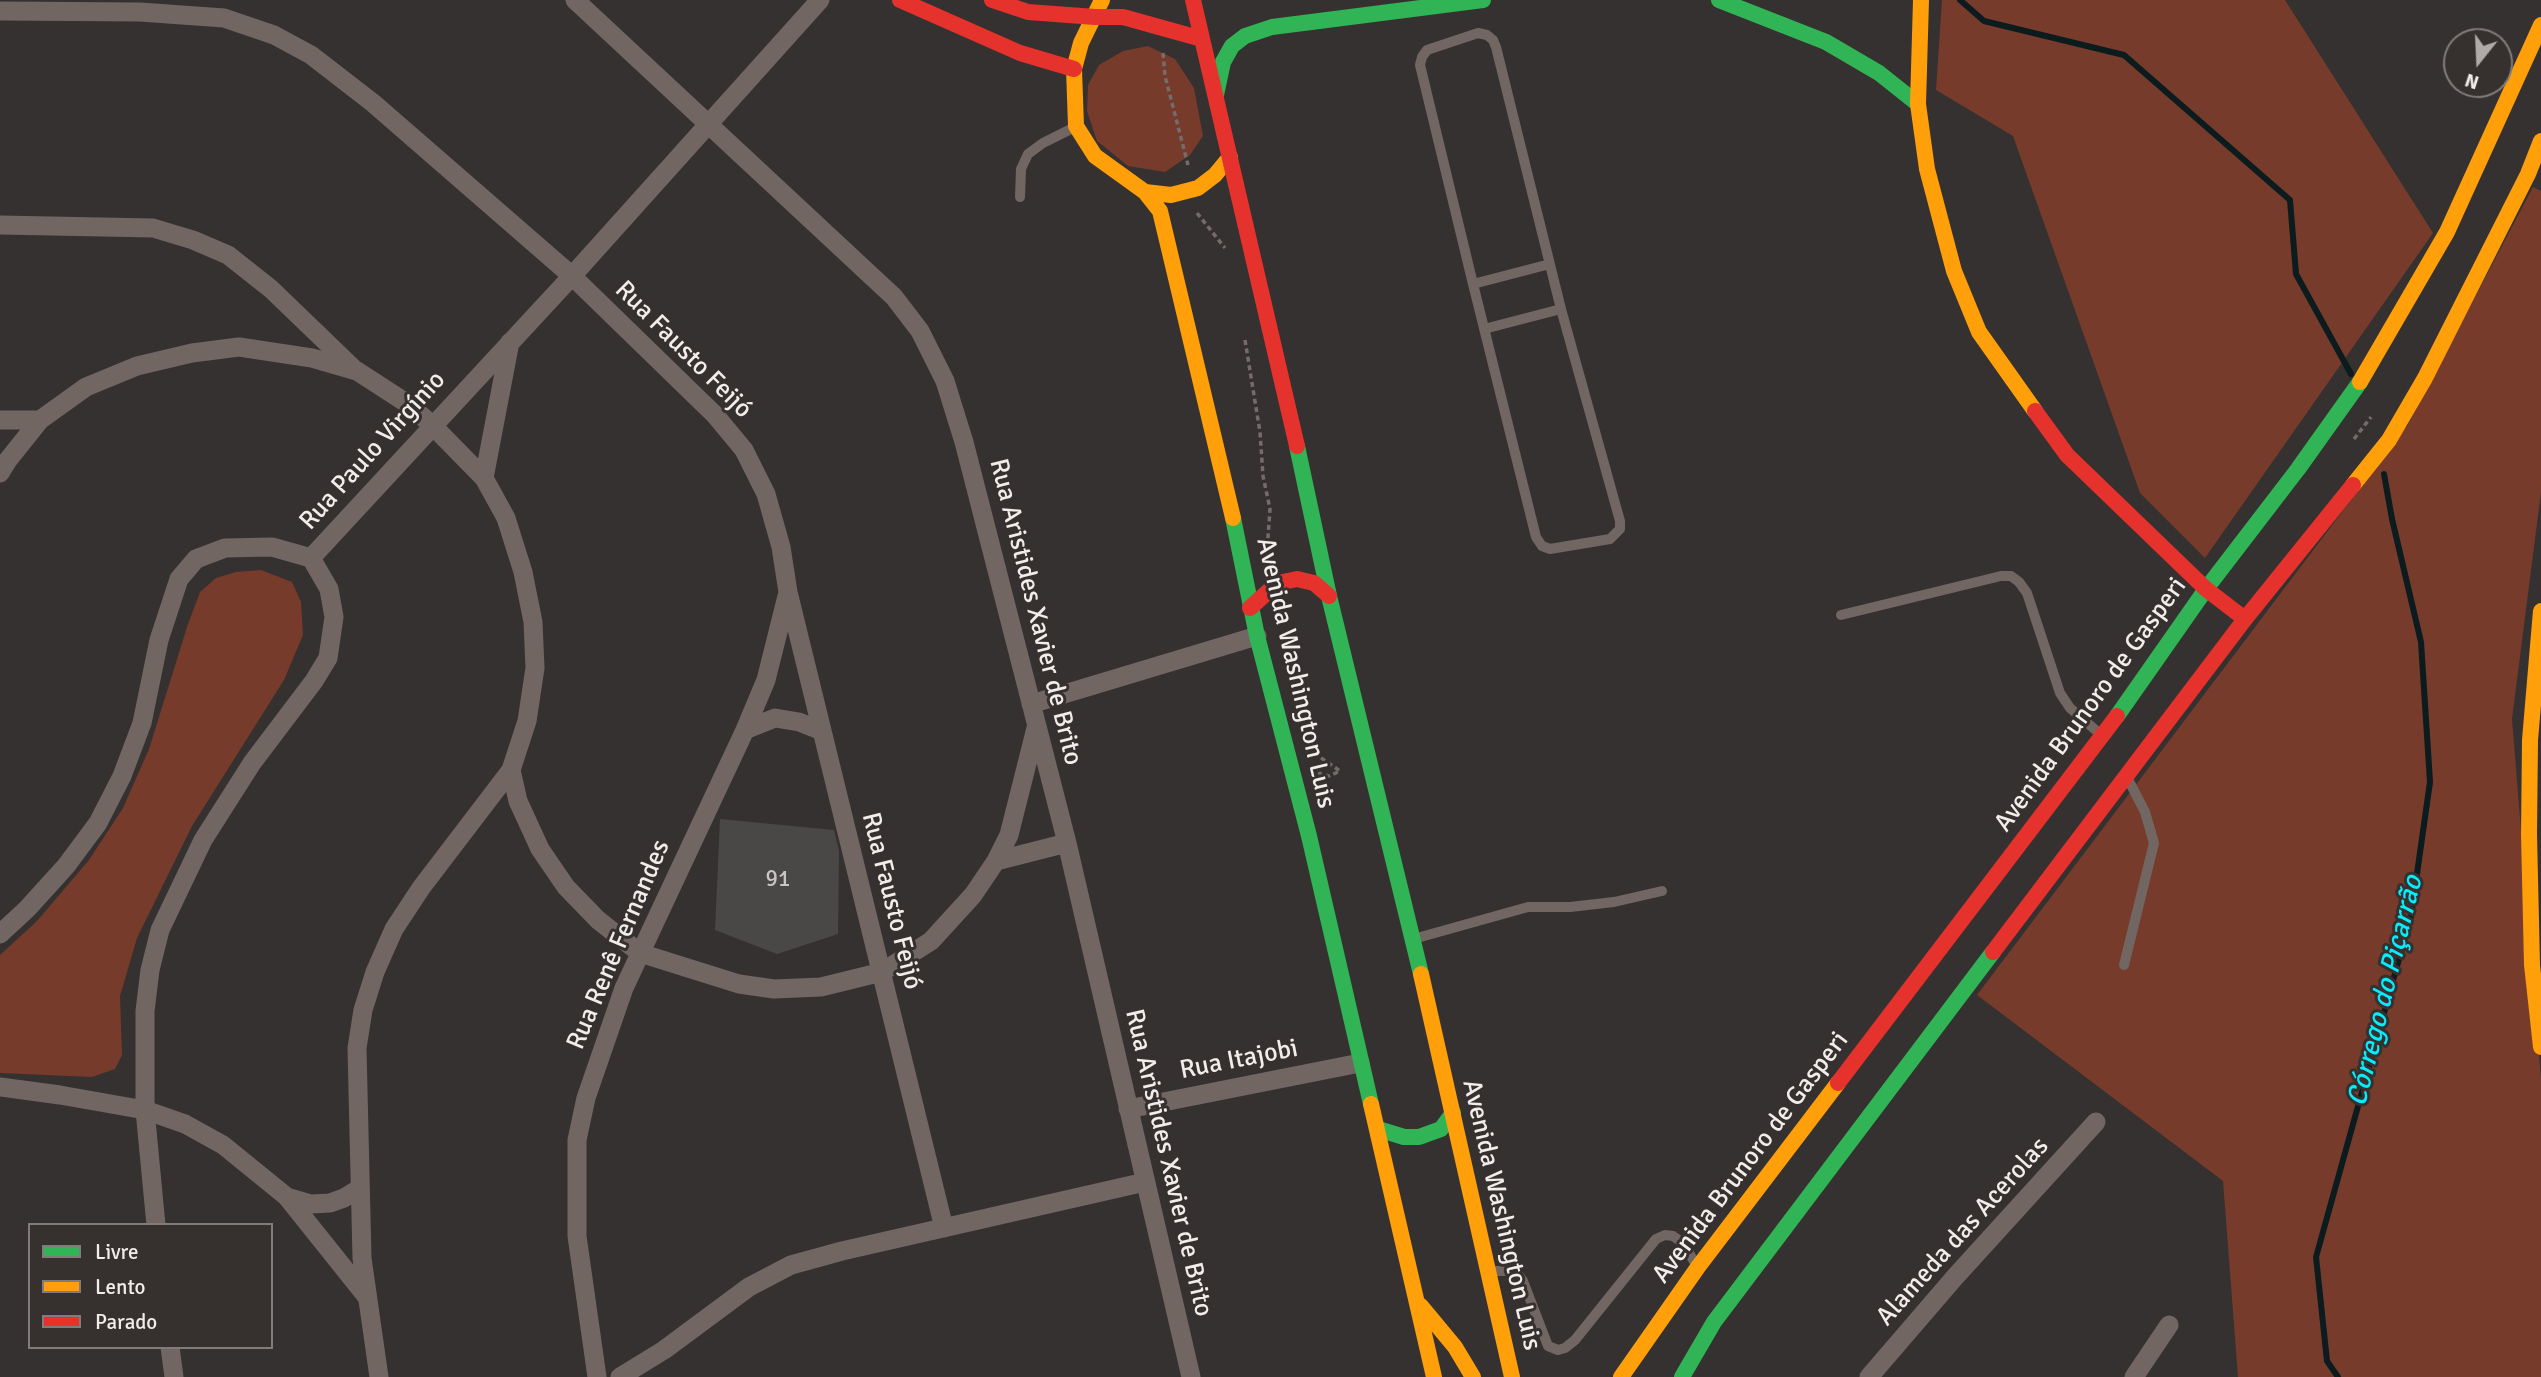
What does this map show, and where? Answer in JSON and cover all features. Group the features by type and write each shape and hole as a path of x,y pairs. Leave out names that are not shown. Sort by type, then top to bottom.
{"main road":[{"path":"900,0 1020,53 1074,69"},
{"path":"992,0 1028,12 1123,17 1202,39"},
{"path":"1076,126 1074,69 1081,43 1102,0"},
{"name":"Avenida Washington Luis","path":"1193,0 1277,355 1329,596 1454,1113 1512,1377"},
{"path":"1216,97 1223,62 1232,46 1245,36 1272,27 1483,0"},
{"path":"1718,0 1826,42 1879,73 1918,104"},
{"path":"1921,0 1918,104 1927,169 1954,271 1979,332 2067,455 2206,589 2245,619"},
{"path":"1095,17 1124,2"},
{"path":"1349,2 1402,10"},
{"name":"Avenida Brunoro de Gasperi","path":"1620,1377 1698,1267 2102,736 2206,589 2298,470 2358,386 2447,232 2541,25"},
{"name":"Avenida Washington Luis","path":"1076,126 1095,156 1146,192 1160,211 1222,466 1250,608 1309,836 1418,1303 1455,1347 1473,1377"},
{"path":"2496,126 2534,177"},
{"path":"1682,1377 1714,1321 2245,619 2389,440 2534,177 2541,141"},
{"path":"1146,192 1171,195 1198,188 1215,175 1230,157"},
{"path":"1250,608 1272,588 1297,579 1314,583 1329,596"},
{"path":"2541,611 2535,747 2532,965 2541,1047"},
{"path":"1378,1129 1404,1138 1419,1137 1441,1129 1454,1113"},
{"path":"1418,1303 1434,1377"}],"street":[{"name":"Rua Aristides Xavier de Brito","path":"575,0 894,297 920,331 945,381 964,442 1067,844 1191,1377"},
{"name":"Rua Paulo Virgínio","path":"156,1223 145,1110 145,1011 150,970 160,930 203,840 252,763 314,681 328,658 334,617 329,589 311,558 572,276 820,0"},
{"name":"Rua Fausto Feijó","path":"0,11 141,12 224,19 274,35 311,55 373,103 572,276 715,415 744,450 766,494 781,547 788,592 944,1228"},
{"path":"0,225 153,228 193,240 228,255 271,289 357,371 408,404 432,425 484,478 506,518 523,572 533,622 536,668 527,721 511,770 421,888 394,929 375,972 363,1010 358,1048 362,1258 379,1377"},
{"path":"484,478 510,341"},
{"path":"0,473 40,420 86,387 137,366 192,353 239,347 312,358 357,371"},
{"path":"0,420 40,420"},
{"path":"0,934 66,866 98,823 122,776 142,723 159,640 179,579 196,559 225,548 272,547 311,558"},
{"name":"Rua Renê Fernandes","path":"597,1377 576,1236 577,1140 586,1098 601,1049 639,953 746,730 766,680 788,592"},
{"path":"1031,704 1257,636"},
{"path":"746,730 775,718 799,722 822,731"},
{"path":"511,770 518,801 540,849 566,887 598,920 639,953 739,984 774,989 821,987 882,972 932,940 973,895 996,861 1009,835 1037,725"},
{"path":"996,861 1067,844"},
{"name":"Rua Itajobi","path":"1128,1109 1360,1063"},
{"path":"0,1087 145,1110 185,1124 223,1145 288,1197 368,1299"},
{"name":"Alameda das Acerolas","path":"1869,1377 1955,1277 2096,1122"},
{"path":"620,1377 664,1350 749,1287 791,1265 1144,1182"},
{"path":"288,1197 312,1204 330,1203 359,1188"},
{"path":"2134,1377 2169,1325"},
{"path":"170,1349 174,1377"}],"lane":[{"path":"1478,33 1487,34 1496,47 1561,309 1620,521 1620,529 1610,539 1550,549 1542,546 1536,537 1473,284 1420,65 1427,50 1478,33"},
{"path":"1020,197 1021,169 1028,154 1076,126"},
{"path":"1473,284 1550,264"},
{"path":"1484,329 1561,309"},
{"path":"1841,615 2001,576 2011,576 2027,593 2060,692 2070,708 2102,736"},
{"path":"2124,965 2154,843 2146,812 2126,775"},
{"path":"1413,939 1528,907 1570,907 1614,902 1662,891"},
{"path":"1489,1271 1517,1273 1523,1281 1548,1346 1558,1350 1575,1340 1656,1239 1665,1235 1683,1243 1698,1267"}],"path":[{"path":"1161,27 1165,76 1197,215 1230,255"},
{"path":"1244,334 1270,509 1266,570 1272,588"},
{"path":"1312,752 1340,771 1329,776 1320,774 1312,752"}],"shaded area":[{"path":"1942,0 2285,0 2433,233 2205,558 2140,493 2013,136 1936,90"},
{"path":"1148,46 1175,59 1194,88 1203,136 1190,155 1165,172 1128,166 1097,141 1087,111 1088,85 1099,65 1123,51"},
{"path":"2533,187 2541,191 2541,492 2512,719 2541,1079 2541,1377 2238,1377 2223,1181 1977,995 2407,426"},
{"path":"261,570 292,582 301,602 303,635 284,680 192,826 137,938 120,996 122,1055 115,1069 92,1077 0,1073 0,955 37,921 89,860 123,808 149,749 200,592 216,578 236,572"}],"building":[{"path":"720,819 834,830 839,851 838,934 777,954 715,930"}],"waterway":[{"name":"Córrego do Piçarrão","path":"1960,0 1984,21 2124,55 2290,200 2296,274 2351,374"},
{"name":"Córrego do Piçarrão","path":"2338,1377 2327,1361 2316,1257 2411,916 2430,782 2421,642 2384,474"}],"traffic: fast":[{"path":"1216,95 1223,62 1232,46 1245,36 1272,27 1483,0"},
{"path":"1719,0 1826,42 1879,73 1918,104"},
{"path":"2117,716 2206,589 2298,469 2360,382"},
{"path":"1297,446 1329,596 1421,974"},
{"path":"1233,518 1257,636 1309,836 1371,1104"},
{"path":"1682,1377 1714,1322 1993,952"},
{"path":"1378,1129 1404,1137 1419,1137 1441,1129 1453,1113"}],"traffic: slow":[{"path":"1102,0 1081,43 1074,69 1076,126 1095,156 1145,192 1160,211 1233,518"},
{"path":"1921,0 1918,104 1927,169 1954,271 1979,332 2035,411"},
{"path":"2360,382 2447,232 2541,25"},
{"path":"2353,485 2389,440 2425,378 2528,174 2541,141"},
{"path":"1145,192 1171,195 1198,188 1215,175 1230,157"},
{"path":"2541,611 2530,740 2529,834 2532,965 2541,1047"},
{"path":"1421,974 1512,1377"},
{"path":"1621,1377 1698,1267 1838,1083"},
{"path":"1371,1104 1434,1377"},
{"path":"1421,1306 1455,1347 1473,1377"}],"traffic: jam":[{"path":"900,0 1020,53 1074,69"},
{"path":"992,0 1028,12 1095,17"},
{"path":"1193,0 1297,446"},
{"path":"1095,17 1123,17 1202,39"},
{"path":"2035,411 2067,455 2206,589 2245,619"},
{"path":"1993,952 2245,619 2353,485"},
{"path":"1250,608 1272,588 1297,579 1314,583 1329,596"},
{"path":"1838,1083 2117,716"}]}
